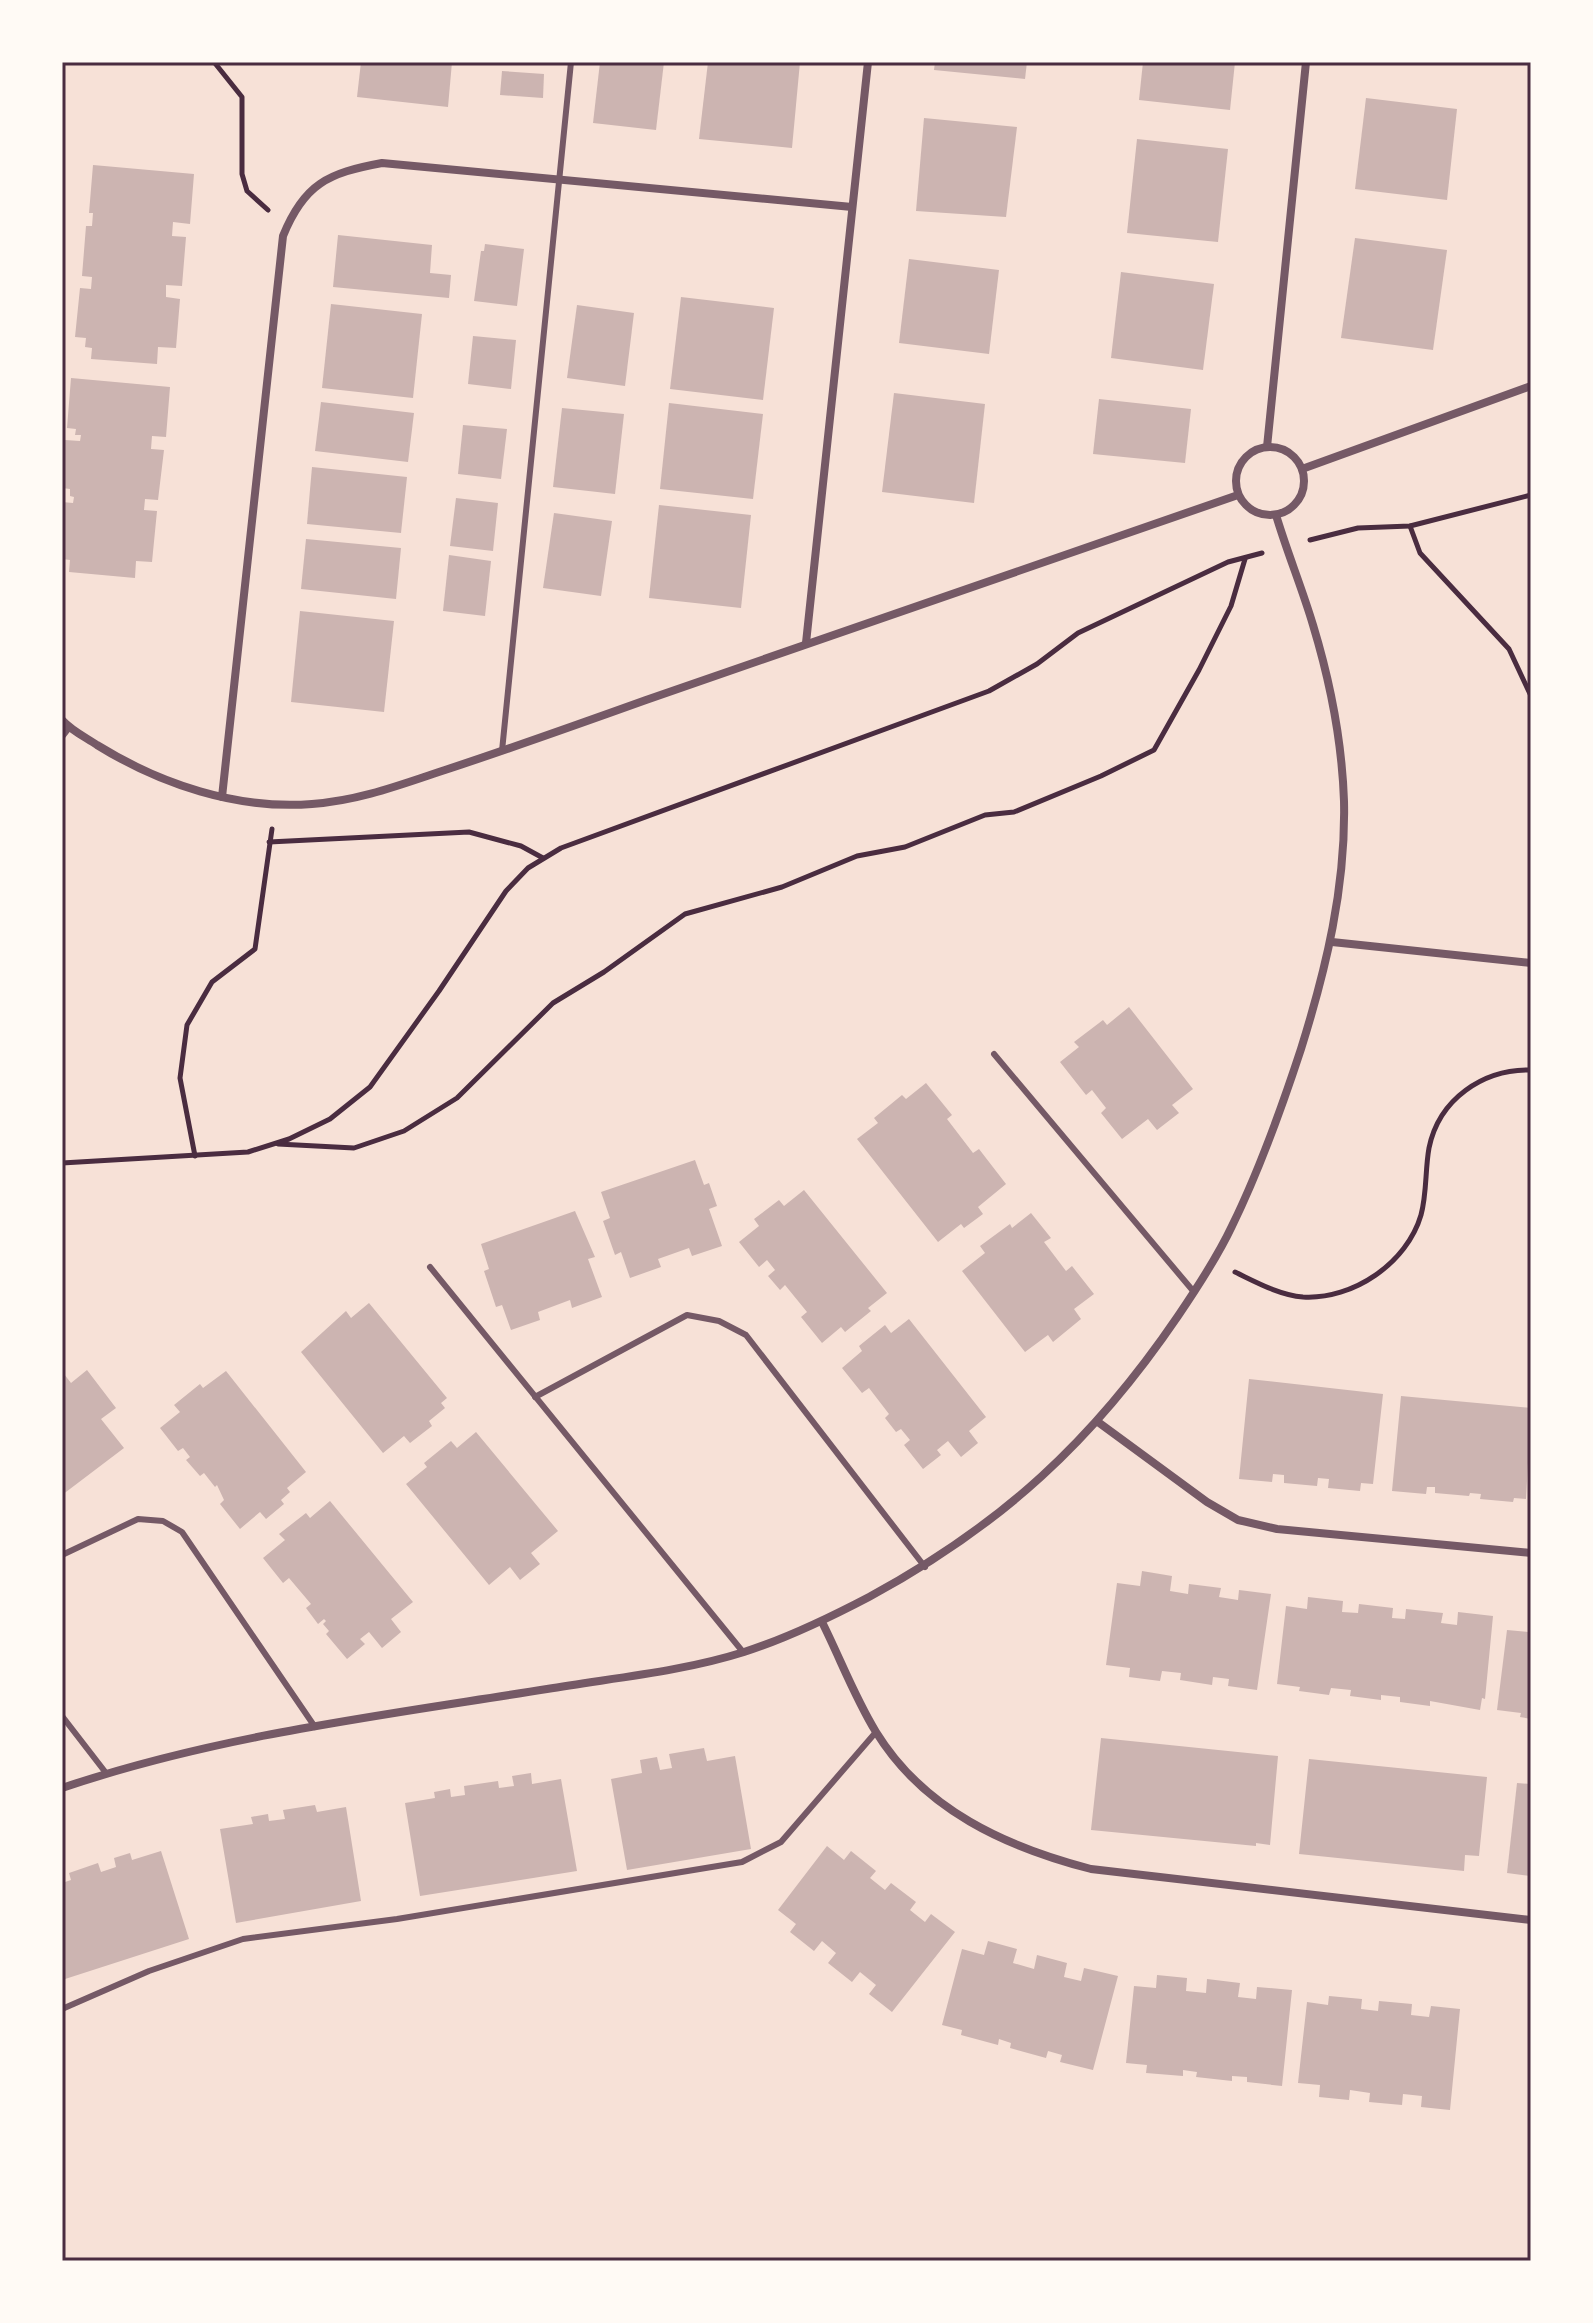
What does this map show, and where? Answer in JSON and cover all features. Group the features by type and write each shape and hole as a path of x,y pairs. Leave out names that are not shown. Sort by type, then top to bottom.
{"street":[{"path":"806,643 868,62"},
{"path":"1267,447 1306,62"},
{"path":"222,797 283,236 293,211 304,195 333,176 353,168 382,163 852,207"},
{"path":"1302,469 1531,386"},
{"path":"1267,447 1287,452 1302,469 1302,492 1287,511 1264,515 1253,511 1238,495 1235,484 1240,463 1247,455 1267,447"},
{"path":"62,720 69,728 124,762 175,784 222,797 310,805 356,800 1238,495"},
{"path":"62,1788 106,1773 315,1727 671,1669 743,1652 822,1622 925,1567 988,1524 1098,1422 1151,1356 1230,1231 1277,1125 1332,942 1342,863 1344,801 1337,741 1331,696 1314,626 1276,515"},
{"path":"1332,942 1531,963"},
{"path":"1098,1422 1207,1502 1238,1520 1277,1529 1531,1553"},
{"path":"822,1622 876,1732 908,1774 941,1804 998,1838 1041,1856 1091,1869 1531,1920"}],"lane":[{"path":"502,752 571,62"},
{"path":"62,737 69,728"},
{"path":"994,1054 1194,1292"},
{"path":"430,1267 743,1652"},
{"path":"535,1397 687,1315 719,1321 746,1335 925,1567"},
{"path":"62,1555 138,1519 163,1521 182,1532 315,1727"},
{"path":"62,1716 106,1773"},
{"path":"62,2009 149,1971 243,1939 397,1919 742,1862 781,1842 876,1732"}],"path":[{"path":"214,62 242,97 242,174 247,191 287,226"},
{"path":"1316,538 1358,528 1410,526 1531,495"},
{"path":"1410,526 1420,553 1509,649 1531,696"},
{"path":"62,1163 248,1152 275,1144 330,1119 370,1087 506,891 528,868 544,858 561,848 989,691 1037,664 1078,633 1228,562 1260,553"},
{"path":"275,1144 354,1148 404,1131 457,1098 553,1003 604,972 685,914 782,887 857,856 905,847 985,815 1014,812 1154,750 1180,707 1231,606 1245,558"},
{"path":"195,1156 180,1078 187,1025 212,982 255,949 276,804"},
{"path":"269,842 469,832 521,846 544,858"},
{"path":"1212,1261 1262,1285 1302,1297 1322,1296 1363,1282 1401,1252 1413,1236 1421,1216 1433,1132 1454,1100 1494,1073 1509,1069 1531,1070"}],"building":[{"path":"361,62 452,62 448,107 357,97"},
{"path":"600,62 664,62 656,130 593,123"},
{"path":"708,62 800,62 792,148 699,139"},
{"path":"935,62 1027,62 1025,79 934,70"},
{"path":"1143,62 1235,62 1230,110 1139,100"},
{"path":"502,71 544,74 543,98 500,95"},
{"path":"1366,98 1457,109 1447,200 1355,189"},
{"path":"924,118 1017,127 1006,217 916,211"},
{"path":"1137,139 1228,149 1218,242 1127,233"},
{"path":"93,165 194,174 190,224 173,222 172,236 186,237 182,286 166,285 166,297 180,299 176,348 158,347 157,364 91,359 92,348 85,347 86,338 75,337 80,288 91,289 92,277 82,276 86,226 92,226 93,213 89,213"},
{"path":"338,235 432,245 430,273 451,275 449,298 333,287"},
{"path":"1355,238 1447,250 1433,350 1341,338"},
{"path":"485,244 524,249 517,306 474,301 481,251 484,251"},
{"path":"909,259 999,270 989,354 899,343"},
{"path":"1121,272 1214,284 1203,370 1111,358"},
{"path":"681,297 774,308 763,400 670,389"},
{"path":"331,304 422,314 413,398 322,388"},
{"path":"577,305 634,313 625,386 567,378"},
{"path":"473,336 516,340 511,389 468,384"},
{"path":"71,378 170,387 166,437 152,436 151,449 164,450 158,500 145,499 144,510 157,511 152,562 136,561 135,578 69,572 70,560 62,559 62,502 73,503 74,497 70,496 70,489 62,488 65,440 80,441 81,435 75,435 76,429 67,428"},
{"path":"894,393 985,404 974,503 882,492"},
{"path":"1099,399 1191,409 1185,463 1093,454"},
{"path":"321,402 414,413 408,462 315,451"},
{"path":"669,403 763,414 753,499 660,489"},
{"path":"562,408 624,414 615,494 553,487"},
{"path":"463,425 507,429 501,479 458,474"},
{"path":"312,467 407,477 401,533 307,524"},
{"path":"456,498 498,503 493,551 450,546"},
{"path":"659,505 751,515 741,608 649,598"},
{"path":"554,513 612,521 601,596 543,588"},
{"path":"306,539 401,548 396,599 301,589"},
{"path":"449,555 491,561 485,616 443,611"},
{"path":"300,611 394,621 384,712 291,702"},
{"path":"1129,1007 1193,1089 1172,1105 1179,1113 1157,1130 1148,1119 1122,1139 1101,1113 1106,1108 1092,1090 1086,1095 1060,1062 1079,1047 1074,1042 1103,1020 1107,1025"},
{"path":"926,1083 952,1115 947,1119 973,1153 979,1149 1006,1184 978,1207 983,1214 964,1228 961,1224 938,1242 857,1139 878,1123 874,1118 902,1095 906,1099"},
{"path":"695,1160 704,1185 709,1183 717,1206 709,1209 722,1246 692,1256 689,1248 658,1259 661,1267 630,1278 621,1252 615,1255 603,1221 610,1218 601,1192"},
{"path":"804,1190 887,1293 845,1332 841,1327 822,1343 801,1317 807,1312 785,1285 780,1290 768,1276 775,1270 767,1260 759,1267 739,1242 759,1226 754,1219 779,1200 784,1206"},
{"path":"575,1211 595,1257 588,1259 602,1297 572,1308 570,1300 538,1312 540,1320 511,1330 502,1305 496,1307 484,1271 489,1269 481,1244"},
{"path":"1031,1213 1051,1238 1044,1242 1066,1271 1072,1266 1094,1294 1074,1309 1081,1319 1053,1342 1048,1335 1025,1352 962,1271 985,1253 980,1246"},
{"path":"369,1303 447,1398 441,1403 445,1408 429,1421 432,1426 410,1443 404,1436 383,1453 301,1352 346,1311 351,1318"},
{"path":"909,1319 986,1417 969,1431 978,1443 961,1457 948,1441 937,1450 941,1455 923,1469 904,1445 910,1440 901,1429 896,1432 885,1418 889,1414 869,1388 862,1393 842,1368 862,1351 859,1346 885,1325 891,1333"},
{"path":"87,1370 116,1408 101,1419 124,1448 62,1495 62,1375 71,1383"},
{"path":"226,1371 306,1472 287,1488 290,1492 281,1500 284,1504 266,1519 260,1512 240,1529 220,1504 224,1500 217,1485 215,1487 204,1473 200,1476 186,1460 190,1457 183,1448 178,1451 160,1428 180,1412 174,1405 200,1384 203,1388"},
{"path":"1249,1379 1383,1394 1373,1484 1361,1483 1360,1491 1328,1488 1329,1479 1318,1478 1317,1486 1284,1483 1284,1475 1273,1474 1272,1482 1239,1479"},
{"path":"1401,1396 1531,1408 1526,1499 1514,1498 1513,1502 1480,1499 1481,1494 1435,1493 1435,1487 1427,1487 1426,1494 1392,1491"},
{"path":"476,1432 558,1531 531,1553 540,1564 520,1580 510,1567 489,1585 406,1484 427,1467 424,1463 451,1441 457,1448"},
{"path":"330,1501 413,1602 391,1619 401,1632 382,1648 369,1632 360,1639 365,1644 347,1659 326,1634 329,1631 323,1624 326,1621 324,1619 318,1624 306,1608 311,1604 289,1578 283,1583 263,1558 285,1540 279,1534 306,1513 310,1518"},
{"path":"1142,1571 1172,1576 1170,1591 1188,1594 1189,1584 1221,1588 1219,1597 1238,1600 1239,1590 1271,1594 1257,1690 1228,1686 1229,1679 1213,1677 1212,1685 1180,1680 1181,1673 1162,1671 1160,1681 1129,1677 1130,1668 1106,1665 1117,1583 1140,1586"},
{"path":"1308,1597 1343,1601 1342,1612 1358,1613 1359,1604 1393,1608 1392,1618 1405,1619 1406,1609 1443,1613 1441,1623 1457,1625 1458,1612 1493,1616 1485,1699 1482,1698 1480,1710 1430,1701 1430,1706 1400,1702 1400,1697 1381,1695 1381,1700 1350,1696 1351,1690 1331,1688 1329,1695 1277,1684 1286,1606 1307,1609"},
{"path":"1529,1626 1531,1719 1520,1717 1521,1713 1497,1710 1507,1630 1528,1632"},
{"path":"1101,1738 1278,1756 1270,1845 1091,1830"},
{"path":"704,1748 707,1761 735,1756 751,1849 627,1870 611,1779 642,1773 640,1760 657,1757 660,1770 672,1768 669,1754"},
{"path":"1309,1759 1487,1777 1479,1856 1465,1855 1464,1871 1299,1854"},
{"path":"531,1773 532,1784 561,1779 577,1871 420,1896 405,1803 435,1798 434,1792 450,1789 451,1797 465,1795 464,1786 498,1781 499,1788 514,1786 512,1776"},
{"path":"1517,1783 1531,1784 1531,1876 1507,1873"},
{"path":"315,1805 317,1812 346,1807 361,1901 236,1923 220,1829 253,1824 251,1817 268,1814 269,1821 285,1819 283,1810"},
{"path":"827,1846 844,1860 851,1851 876,1871 870,1878 885,1890 891,1883 916,1902 910,1910 925,1922 931,1914 955,1932 892,2012 869,1994 876,1985 860,1972 852,1982 828,1963 836,1953 822,1941 814,1951 790,1932 796,1924 778,1910"},
{"path":"161,1851 189,1939 62,1980 62,1883 71,1880 69,1873 98,1863 101,1872 116,1867 114,1858 130,1853 132,1860"},
{"path":"988,1941 1017,1949 1013,1963 1034,1969 1037,1955 1067,1963 1064,1977 1081,1981 1084,1968 1118,1976 1093,2070 1060,2062 1062,2055 1048,2051 1046,2058 1010,2048 1011,2043 999,2039 998,2045 961,2035 962,2030 942,2025 962,1949 984,1955"},
{"path":"1157,1975 1187,1978 1186,1991 1206,1993 1207,1979 1240,1983 1238,1997 1256,1999 1257,1987 1292,1990 1282,2086 1247,2082 1247,2077 1232,2076 1232,2081 1196,2077 1197,2072 1183,2070 1183,2076 1146,2073 1147,2065 1126,2063 1134,1986 1156,1988"},
{"path":"1329,1996 1362,1999 1361,2009 1378,2011 1379,2001 1412,2004 1411,2015 1429,2017 1431,2006 1460,2009 1450,2110 1421,2107 1422,2096 1403,2094 1402,2105 1369,2102 1370,2093 1350,2090 1349,2100 1319,2097 1320,2085 1298,2083 1307,2002 1328,2005"}]}
